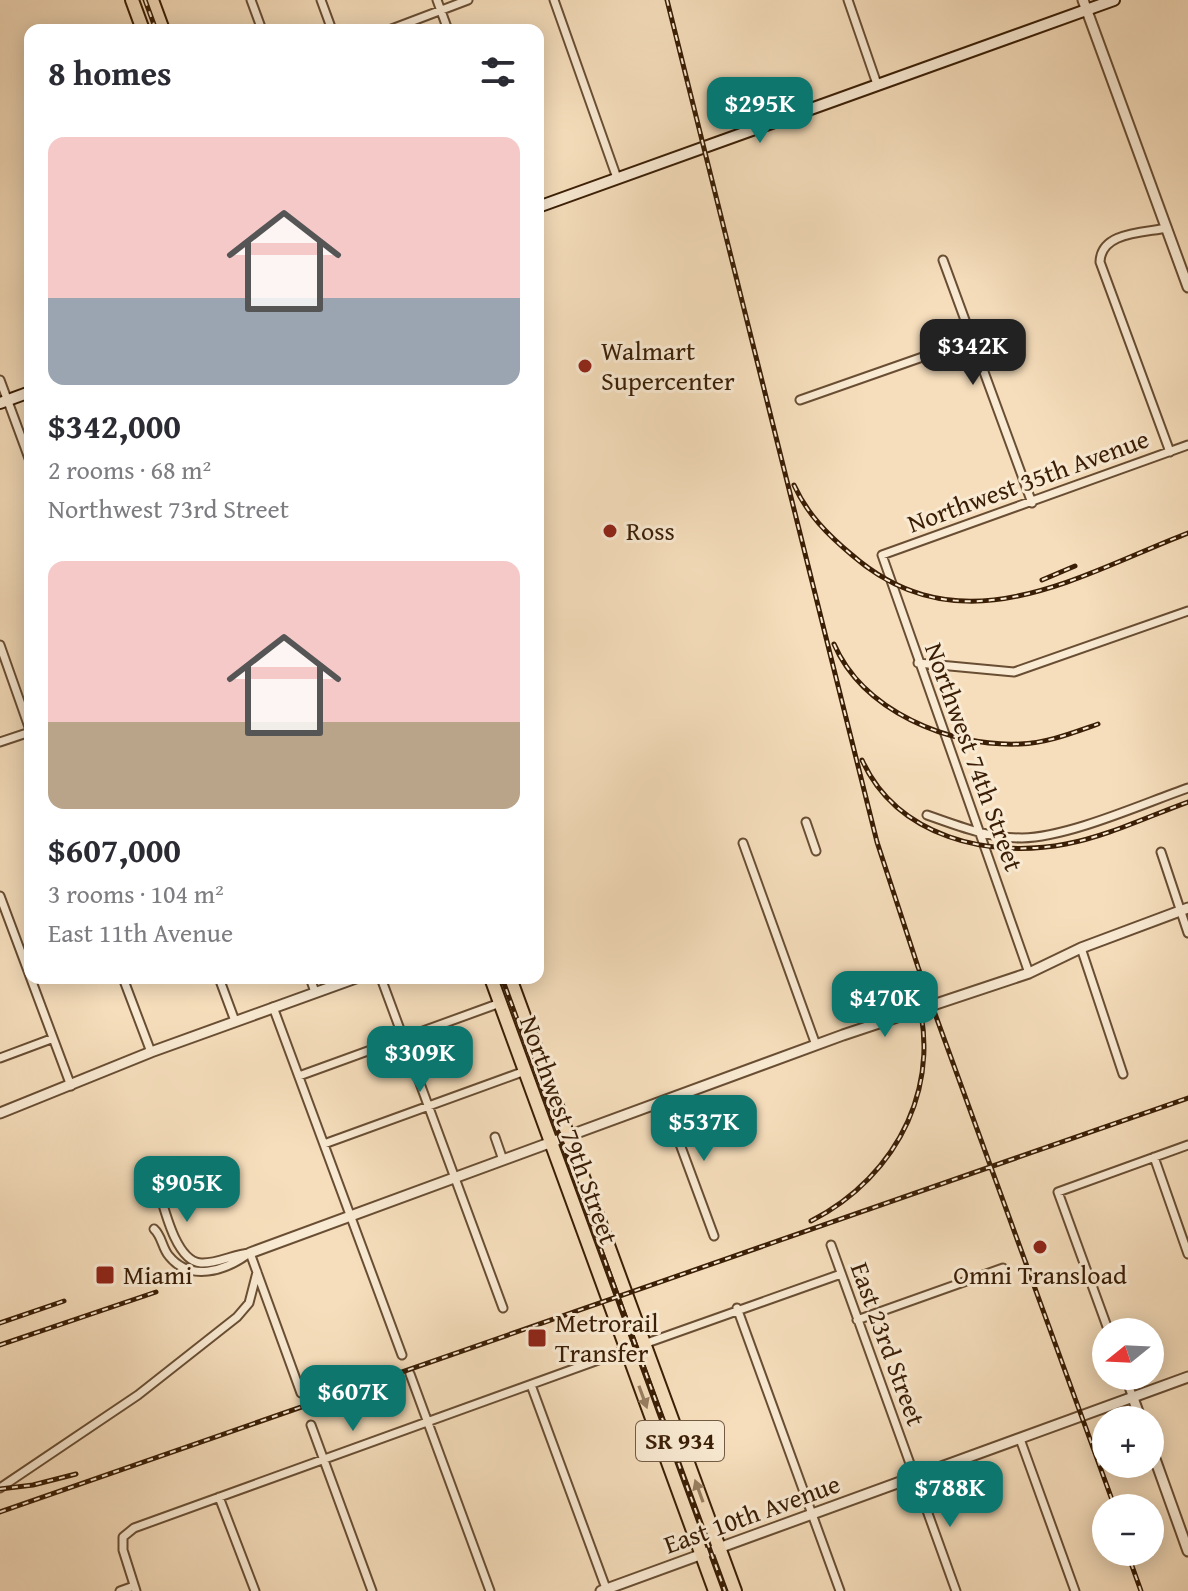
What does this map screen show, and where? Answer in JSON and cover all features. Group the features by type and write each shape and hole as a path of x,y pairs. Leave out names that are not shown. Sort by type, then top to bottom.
{"main road":[{"path":"133,0 141,24"},
{"path":"152,0 161,24"},
{"path":"544,205 1085,5 1114,0"},
{"path":"4,402 24,394"},
{"name":"Northwest 79th Street","path":"493,984 626,1350"},
{"name":"Northwest 79th Street","path":"512,984 644,1344"},
{"name":"SR 934","path":"644,1344 735,1591"},
{"name":"SR 934","path":"626,1350 715,1591"},
{"path":"656,1430 673,1424"}],"street":[{"path":"251,0 260,24"},
{"path":"321,0 330,24"},
{"path":"437,0 446,24"},
{"path":"405,24 468,0"},
{"path":"554,0 617,178"},
{"path":"848,0 877,84"},
{"path":"1085,5 1188,287"},
{"path":"1167,228 1108,241 1100,251 1100,262 1170,452"},
{"path":"943,260 1032,503"},
{"path":"800,400 971,340"},
{"path":"0,380 4,402 24,447"},
{"name":"Northwest 35th Avenue","path":"882,555 1188,445"},
{"name":"Northwest 74th Street","path":"882,555 1029,973"},
{"path":"918,663 1014,672 1188,611"},
{"path":"0,645 24,714"},
{"path":"0,742 24,733"},
{"path":"927,815 982,834 1024,838 1057,832 1188,788"},
{"path":"806,822 816,851"},
{"path":"743,843 816,1045"},
{"path":"1161,852 1184,910 1188,933"},
{"path":"0,896 24,963"},
{"path":"147,1165 155,1177 178,1246 186,1257 203,1263 250,1253 816,1045 1029,973 1081,948 1184,910"},
{"path":"1081,948 1123,1074"},
{"path":"31,984 71,1086"},
{"path":"125,984 151,1052"},
{"path":"221,984 235,1021"},
{"path":"312,984 315,992"},
{"path":"0,1113 151,1052 338,984"},
{"path":"383,984 503,1308"},
{"path":"299,1076 500,1003"},
{"path":"273,1007 402,1355"},
{"path":"0,1058 51,1039"},
{"path":"324,1144 525,1071"},
{"path":"664,1101 714,1236"},
{"path":"495,1137 503,1160"},
{"path":"1104,1318 1058,1192 1188,1145"},
{"path":"1154,1157 1188,1254"},
{"path":"154,1229 169,1256 195,1272 237,1263 250,1253"},
{"name":"East 23rd Street","path":"831,1245 956,1591"},
{"path":"250,1253 301,1393"},
{"path":"857,1320 1003,1268"},
{"path":"0,1488 138,1395 241,1314 251,1299 257,1272"},
{"path":"644,1344 737,1308 841,1274"},
{"path":"737,1308 840,1591"},
{"path":"120,1591 135,1588 123,1550 123,1537 134,1528 626,1350"},
{"path":"410,1374 490,1591"},
{"name":"East 10th Avenue","path":"605,1590 1188,1377"},
{"path":"531,1385 605,1590"},
{"path":"1130,1390 1136,1406"},
{"path":"311,1425 372,1591"},
{"path":"1020,1439 1075,1591"},
{"path":"1162,1478 1188,1551"},
{"path":"219,1497 255,1591"}],"railway":[{"path":"145,0 154,24"},
{"path":"667,0 877,842 918,967 1110,1494"},
{"path":"794,485 819,523 852,555 893,583 935,598 977,601 1019,596 1062,584 1188,533"},
{"path":"1042,580 1075,566"},
{"path":"834,644 847,668 865,688 887,706 938,731 965,739 1020,744 1050,740 1098,724"},
{"path":"862,760 878,786 898,808 922,824 948,836 1007,848 1037,848 1082,840 1188,802"},
{"path":"504,984 725,1591"},
{"path":"811,1221 842,1202 869,1178 891,1152 908,1122 919,1089 924,1055 922,1020 913,984"},
{"path":"0,1512 1188,1098"},
{"path":"0,1345 156,1292"},
{"path":"0,1323 64,1301"},
{"path":"0,1489 33,1485 76,1474"},
{"path":"1132,1566 1141,1591"}],"place":[{"name":"Walmart Supercenter","path":"585,366"},
{"name":"Ross","path":"610,531"},
{"name":"Omni Transload","path":"1040,1247"},
{"name":"Miami","path":"105,1275"},
{"name":"Metrorail Transfer","path":"537,1338"}]}
